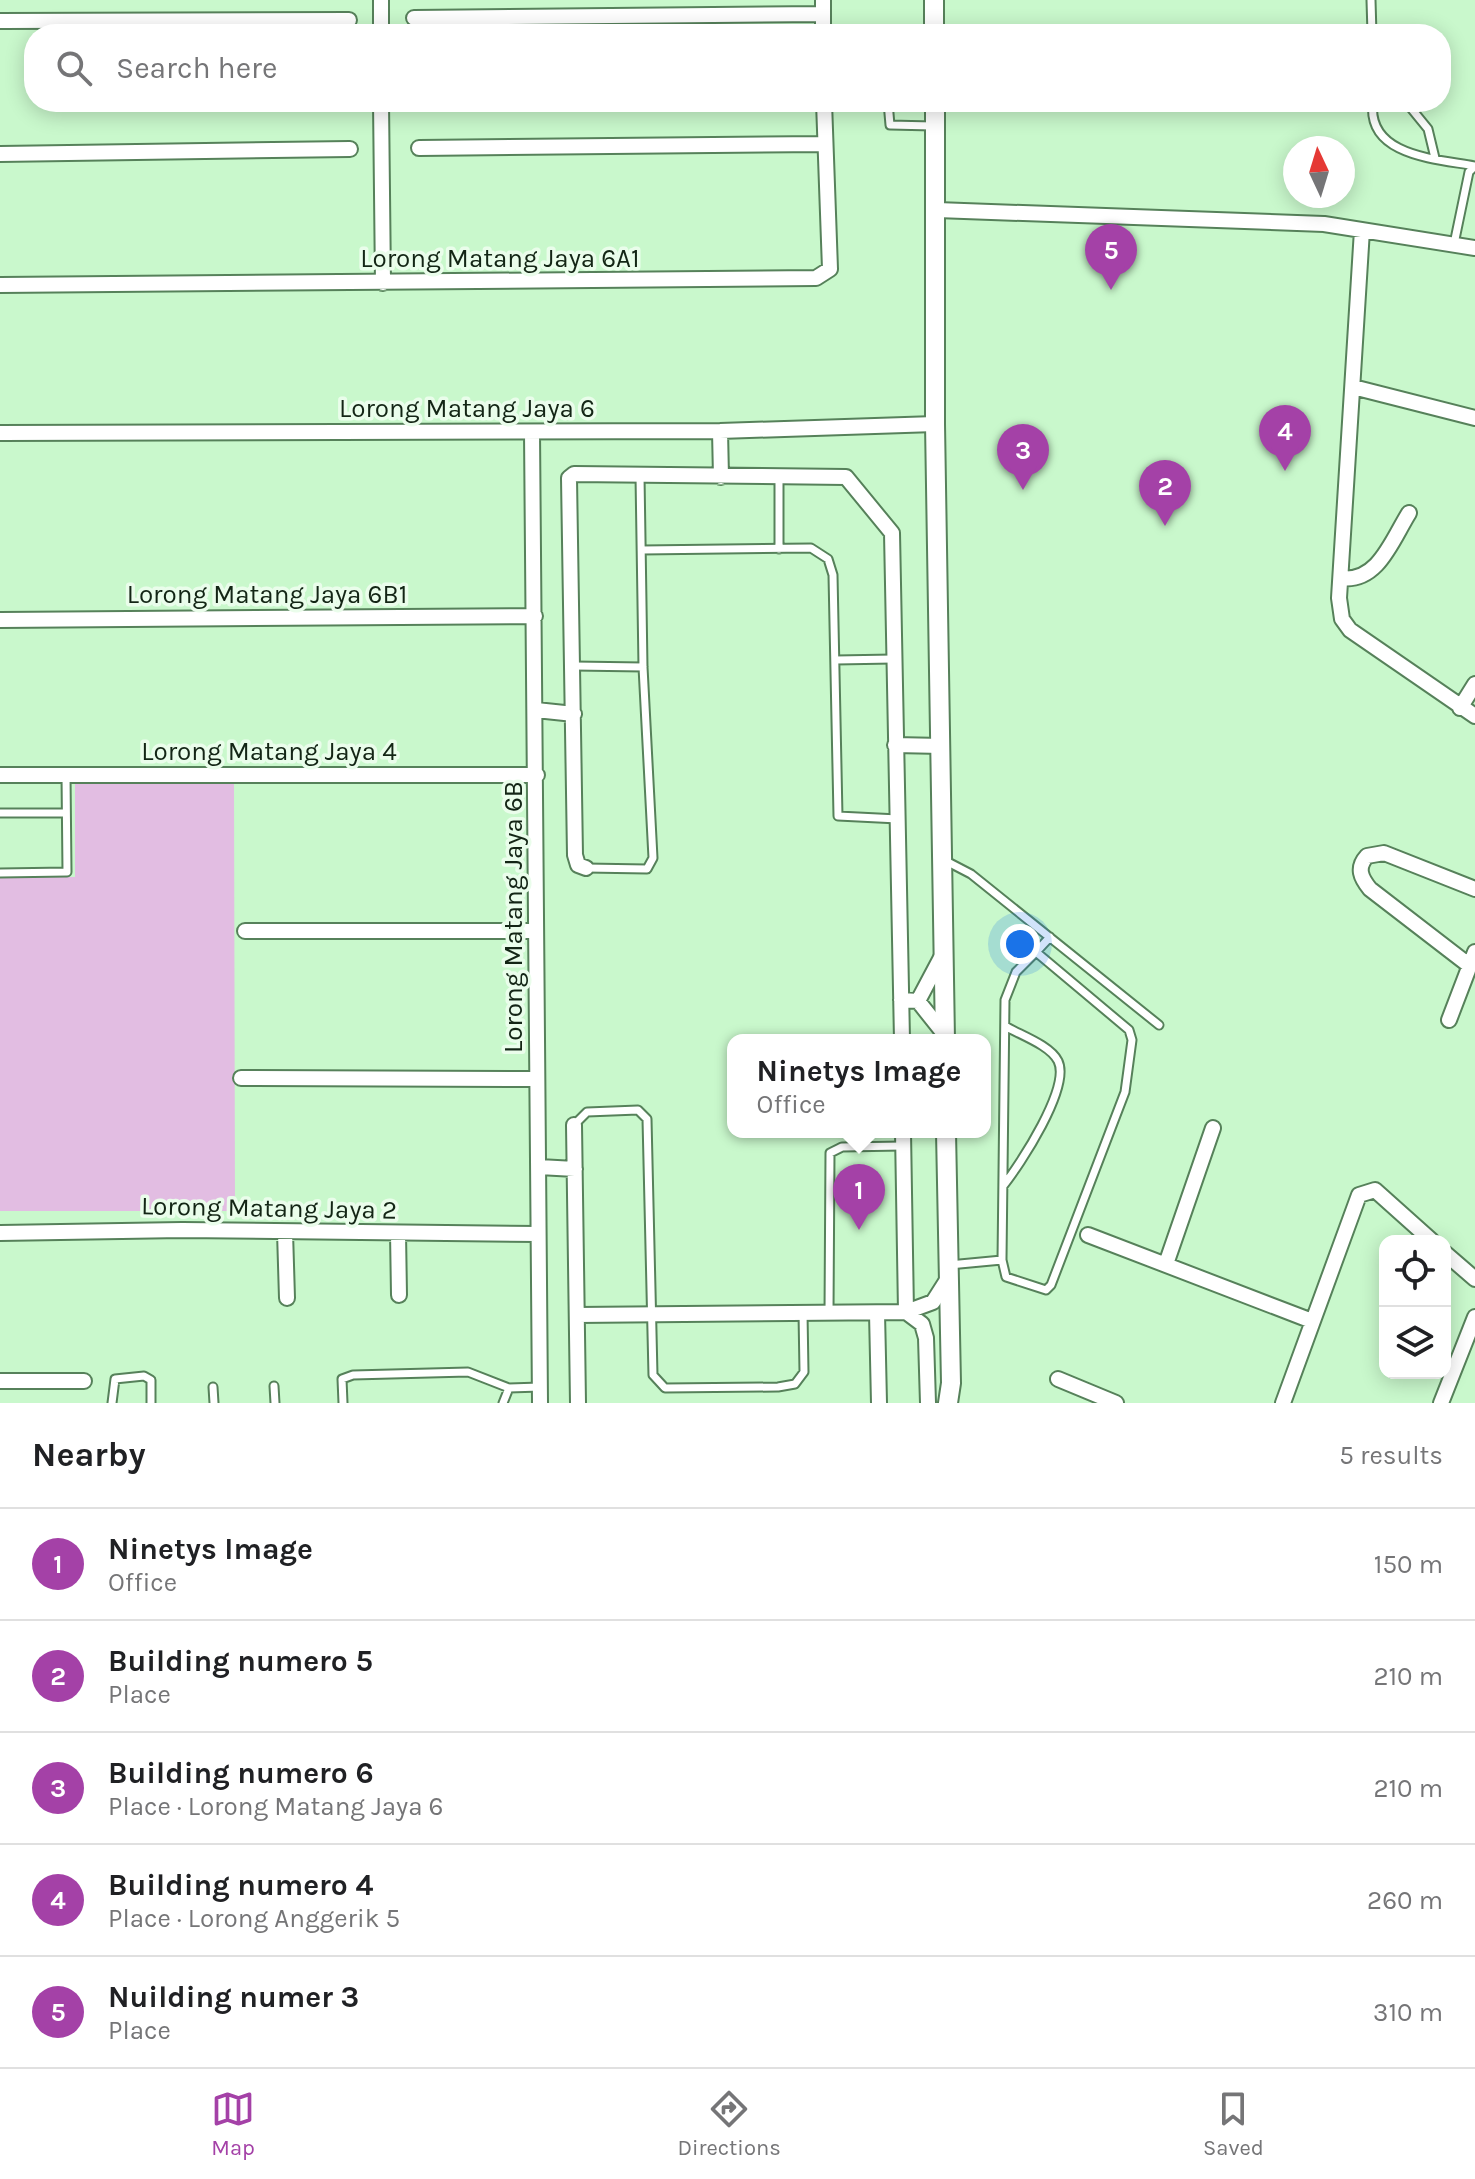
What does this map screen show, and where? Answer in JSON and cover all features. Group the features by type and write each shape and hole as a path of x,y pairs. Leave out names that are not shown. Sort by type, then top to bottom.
{"street":[{"path":"381,0 381,24"},
{"path":"934,0 934,24"},
{"path":"414,18 823,7"},
{"path":"0,21 349,20"},
{"path":"381,112 383,283"},
{"name":"Lorong Matang Jaya 6A1","path":"0,285 816,278 830,269 824,112"},
{"path":"935,112 935,424 945,1034"},
{"path":"419,148 824,144"},
{"path":"0,154 350,149"},
{"path":"937,210 1272,221 1362,230 1475,248"},
{"path":"1362,230 1341,578 1342,619 1350,630 1475,716"},
{"path":"1353,387 1475,418"},
{"name":"Lorong Matang Jaya 6","path":"0,433 720,431 935,424"},
{"path":"720,431 721,477"},
{"name":"Lorong Matang Jaya 6B","path":"532,432 540,1403"},
{"path":"586,868 578,865 575,855 569,478 574,474 846,477 892,533 902,1034"},
{"path":"1341,578 1356,580 1371,573 1409,513"},
{"name":"Lorong Matang Jaya 6B1","path":"0,620 535,616"},
{"path":"1460,708 1475,684"},
{"path":"536,710 574,714"},
{"path":"895,745 942,746"},
{"name":"Lorong Matang Jaya 4","path":"0,775 537,775"},
{"path":"1449,1020 1472,959 1370,889 1362,877 1361,864 1367,856 1384,853 1475,889"},
{"path":"245,931 535,931"},
{"path":"918,1001 944,952"},
{"path":"901,1000 918,1001"},
{"path":"918,1001 942,1034"},
{"path":"241,1078 537,1079"},
{"path":"574,1125 578,1403"},
{"path":"1166,1264 1213,1128"},
{"path":"946,1138 951,1383 948,1403"},
{"path":"903,1139 906,1312"},
{"path":"539,1167 575,1169"},
{"path":"1283,1403 1359,1195 1375,1190 1425,1235"},
{"path":"285,1232 287,1298"},
{"name":"Lorong Matang Jaya 2","path":"0,1233 538,1234"},
{"path":"398,1233 399,1295"},
{"path":"1088,1235 1312,1321"},
{"path":"1451,1258 1475,1279"},
{"path":"577,1315 906,1312 933,1302 947,1272"},
{"path":"906,1312 922,1324 926,1338 928,1403"},
{"path":"877,1313 879,1403"},
{"path":"1441,1403 1475,1317"},
{"path":"1058,1379 1116,1403"},
{"path":"0,1381 84,1381"},
{"path":"951,1383 960,1403"}],"lane":[{"path":"1371,0 1372,24"},
{"path":"889,112 890,125 936,126"},
{"path":"1374,112 1376,125 1400,151 1475,166 1469,172 1454,244"},
{"path":"1414,112 1428,129 1435,158"},
{"path":"586,868 647,869 651,865 643,667 640,476"},
{"path":"779,478 779,549"},
{"path":"642,550 811,548 828,559 833,575 838,816 847,820 898,819"},
{"path":"836,660 893,659"},
{"path":"574,666 643,667"},
{"path":"0,873 67,872 66,775"},
{"path":"0,813 66,813"},
{"path":"942,858 971,874 1159,1025"},
{"path":"1036,952 1129,1030 1129,1075 1051,1285 1046,1290 1006,1277 1002,1260 1005,1000 1016,972 1050,937"},
{"path":"1003,1186 1018,1167 1039,1129 1060,1078 1058,1062 1049,1051 1005,1026"},
{"path":"574,1125 587,1112 638,1110 647,1119 653,1375 659,1384 665,1388 750,1388 795,1384 801,1378 803,1313"},
{"path":"829,1313 830,1153 842,1147 903,1139"},
{"path":"947,1272 1002,1260"},
{"path":"343,1403 342,1379 353,1375 468,1372 509,1388 540,1387"},
{"path":"112,1403 115,1379 144,1376 151,1380 151,1403"},
{"path":"274,1386 275,1403"},
{"path":"213,1387 214,1403"},
{"path":"503,1403 509,1388"}],"shaded area":[{"path":"75,782 234,782 235,1211 0,1211 0,877 75,877"}],"place":[{"name":"Nuilding numer 3","path":"1111,290"},
{"name":"Building numero 4","path":"1285,471"},
{"name":"Building numero 6","path":"1023,490"},
{"name":"Building numero 5","path":"1165,526"},
{"name":"Ninetys Image","path":"859,1230"}]}
